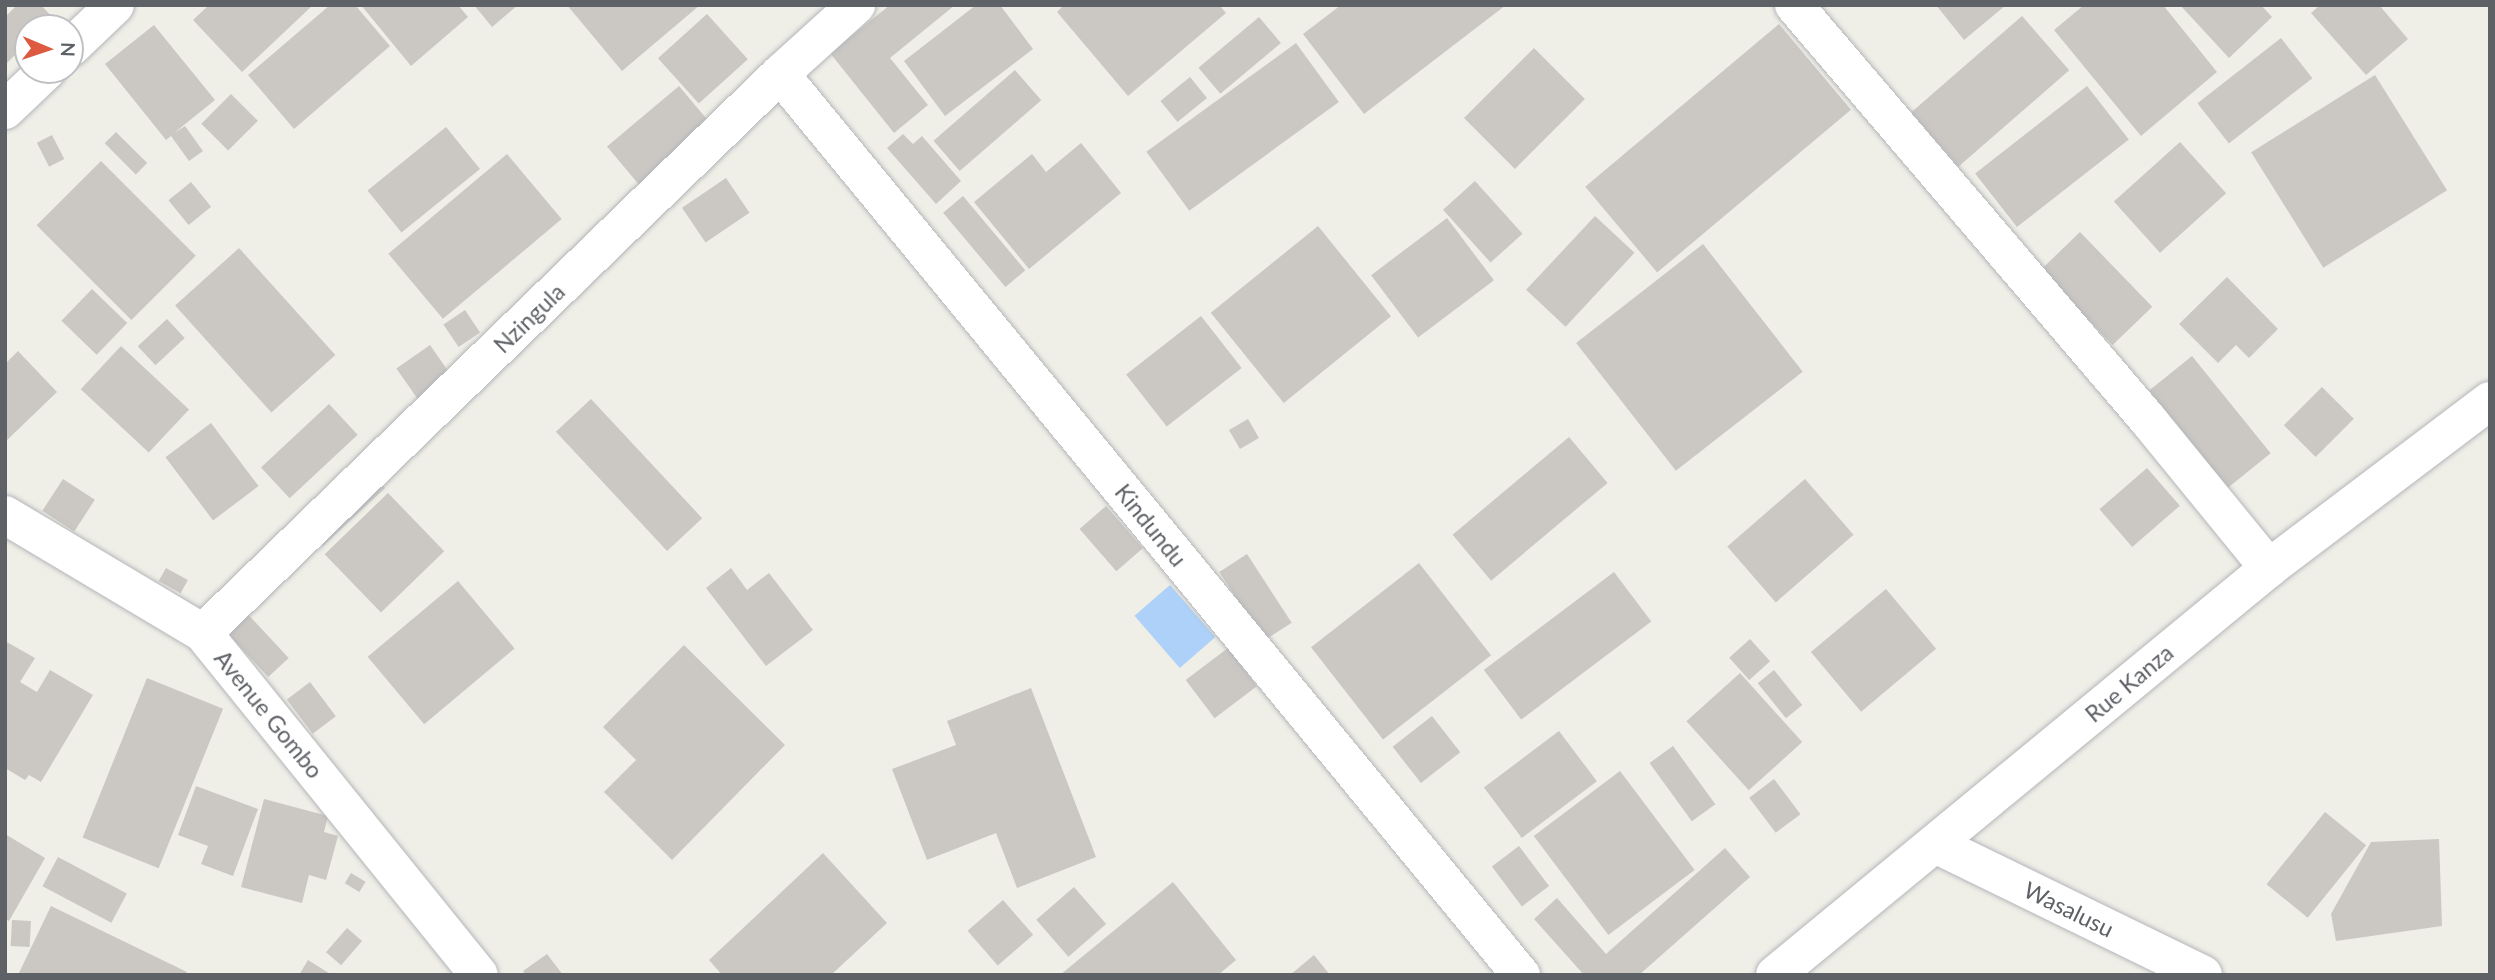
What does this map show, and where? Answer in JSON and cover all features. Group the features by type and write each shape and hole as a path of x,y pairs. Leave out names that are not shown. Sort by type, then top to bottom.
{"street":[{"path":"84,35 115,5"},
{"name":"Nzingula","path":"203,633 780,74 856,5"},
{"path":"1794,5 2149,421 2269,568"},
{"name":"Kindundu","path":"780,74 1521,975"},
{"path":"5,110 32,84"},
{"name":"Rue Kanza","path":"1775,975 2269,568 2490,401"},
{"name":"Avenue Gombo","path":"5,514 203,633 479,975"},
{"name":"Wasalusu","path":"1935,844 2203,975"}],"water":[{"path":"1170,585 1215,637 1180,668 1135,616"}],"building":[{"path":"17,5 41,5 49,14 14,14 14,56 5,65 5,17"},
{"path":"209,5 313,5 242,72 193,20"},
{"path":"330,5 355,5 390,46 294,129 248,75"},
{"path":"361,5 458,5 468,17 411,66"},
{"path":"474,5 518,5 492,27"},
{"path":"567,5 700,5 622,71"},
{"path":"890,5 955,5 890,58 928,105 894,133 830,53"},
{"path":"976,5 1000,5 1033,49 945,116 904,61"},
{"path":"1064,5 1219,5 1226,13 1128,96 1057,12"},
{"path":"1341,5 1506,5 1364,114 1303,34"},
{"path":"1936,5 2006,5 1964,40"},
{"path":"2084,5 2163,5 2217,72 2141,136 2054,30"},
{"path":"2180,5 2261,5 2272,17 2229,58"},
{"path":"2320,5 2379,5 2408,39 2366,75 2311,13"},
{"path":"707,14 748,59 699,103 658,58"},
{"path":"2022,16 2069,70 1958,167 1911,112"},
{"path":"1259,17 1281,43 1220,94 1198,68"},
{"path":"1779,24 1851,110 1657,272 1585,187"},
{"path":"154,25 215,100 174,133 185,126 203,151 189,161 171,136 166,140 105,64"},
{"path":"2281,38 2312,78 2229,143 2197,103"},
{"path":"1296,43 1339,102 1189,211 1146,152"},
{"path":"1534,48 1585,99 1515,169 1464,118"},
{"path":"1015,70 1041,100 960,171 933,141"},
{"path":"2375,75 2447,190 2323,268 2251,152"},
{"path":"1190,77 1207,98 1177,122 1160,101"},
{"path":"679,86 718,133 646,193 607,146"},
{"path":"2087,86 2129,140 2017,227 1975,173"},
{"path":"231,94 258,121 228,151 201,124"},
{"path":"446,127 480,169 401,233 368,191"},
{"path":"116,132 147,163 136,174 105,143"},
{"path":"903,134 913,144 922,136 961,181 936,204 887,148"},
{"path":"52,135 64,159 49,167 37,143"},
{"path":"2180,142 2226,193 2160,253 2114,202"},
{"path":"1081,143 1121,193 1029,269 974,202 1032,154 1046,172"},
{"path":"507,154 562,219 443,319 388,254"},
{"path":"101,161 196,256 131,320 37,225"},
{"path":"726,178 749,213 706,242 682,208"},
{"path":"1475,181 1523,234 1491,263 1443,210"},
{"path":"191,182 211,207 189,225 168,200"},
{"path":"963,196 1025,270 1005,287 943,213"},
{"path":"1595,216 1634,253 1566,327 1526,290"},
{"path":"1447,218 1494,280 1418,337 1371,275"},
{"path":"1318,226 1391,316 1284,403 1211,313"},
{"path":"2080,232 2152,307 2113,345 2040,270"},
{"path":"1703,244 1803,372 1676,471 1576,343"},
{"path":"239,248 335,355 271,413 175,306"},
{"path":"2227,277 2278,329 2249,358 2236,345 2218,363 2179,324"},
{"path":"92,289 127,323 97,355 61,321"},
{"path":"465,310 480,332 459,347 443,325"},
{"path":"1201,316 1242,368 1167,426 1126,374"},
{"path":"167,319 185,338 155,365 138,346"},
{"path":"430,345 452,377 419,400 396,369"},
{"path":"121,346 189,409 149,453 81,389"},
{"path":"18,351 57,392 5,442 5,364"},
{"path":"2192,356 2271,453 2228,488 2149,391"},
{"path":"2322,387 2354,419 2316,457 2284,425"},
{"path":"591,399 702,518 667,551 556,432"},
{"path":"329,404 358,435 290,498 261,467"},
{"path":"1248,419 1259,438 1240,449 1229,430"},
{"path":"211,423 259,486 213,520 165,457"},
{"path":"1569,437 1608,483 1491,581 1453,535"},
{"path":"2147,468 2180,506 2132,547 2099,509"},
{"path":"63,479 95,500 74,532 42,511"},
{"path":"377,479 385,488 323,546 314,535"},
{"path":"1805,479 1854,535 1776,602 1727,547"},
{"path":"388,493 444,551 381,612 325,554"},
{"path":"1106,506 1143,548 1116,571 1080,529"},
{"path":"1247,554 1292,623 1264,641 1219,572"},
{"path":"1419,563 1491,655 1383,740 1311,647"},
{"path":"166,568 188,580 181,593 159,581"},
{"path":"731,568 747,590 769,573 813,630 766,666 706,588"},
{"path":"1614,572 1651,622 1521,720 1484,670"},
{"path":"458,581 515,648 424,724 368,657"},
{"path":"1886,589 1936,649 1861,712 1811,652"},
{"path":"243,609 289,658 268,677 223,628"},
{"path":"1750,639 1770,661 1749,680 1729,658"},
{"path":"5,641 35,658 20,682 37,692 50,670 93,695 41,782 29,775 25,780 5,768"},
{"path":"684,645 785,745 672,860 604,792 636,760 603,727"},
{"path":"1228,648 1257,686 1215,718 1186,680"},
{"path":"1774,670 1802,705 1786,718 1758,683"},
{"path":"1740,673 1802,742 1749,790 1686,721"},
{"path":"147,678 223,709 159,868 83,837"},
{"path":"310,682 336,716 313,734 287,699"},
{"path":"1031,688 1096,857 1017,888 996,833 927,860 892,769 956,745 947,721"},
{"path":"1432,716 1460,752 1421,783 1393,747"},
{"path":"1559,731 1597,781 1522,838 1484,788"},
{"path":"1673,746 1715,804 1692,821 1650,763"},
{"path":"1620,771 1695,870 1608,935 1534,836"},
{"path":"1774,779 1800,814 1776,833 1749,798"},
{"path":"196,786 258,809 233,876 201,864 208,846 178,835"},
{"path":"264,799 328,816 324,832 338,836 326,880 309,875 302,903 241,887"},
{"path":"2325,812 2366,845 2308,918 2266,884"},
{"path":"5,834 45,858 9,921 5,919"},
{"path":"2439,839 2442,926 2336,941 2331,914 2371,842"},
{"path":"1519,846 1549,886 1522,906 1492,866"},
{"path":"1725,848 1750,877 1639,975 1584,975 1534,919 1557,898 1606,954"},
{"path":"823,853 887,923 831,975 722,975 709,960"},
{"path":"58,857 127,894 111,923 43,886"},
{"path":"351,873 366,882 359,892 345,883"},
{"path":"1173,882 1236,960 1218,975 1060,975"},
{"path":"1074,887 1106,924 1068,957 1036,920"},
{"path":"1003,900 1033,935 998,966 968,931"},
{"path":"51,906 187,972 185,975 18,975"},
{"path":"12,920 31,921 30,947 11,946"},
{"path":"347,928 362,941 341,965 326,952"},
{"path":"547,954 563,975 526,975 523,971"},
{"path":"1314,955 1330,975 1290,975"},
{"path":"308,960 332,975 299,975"}]}
